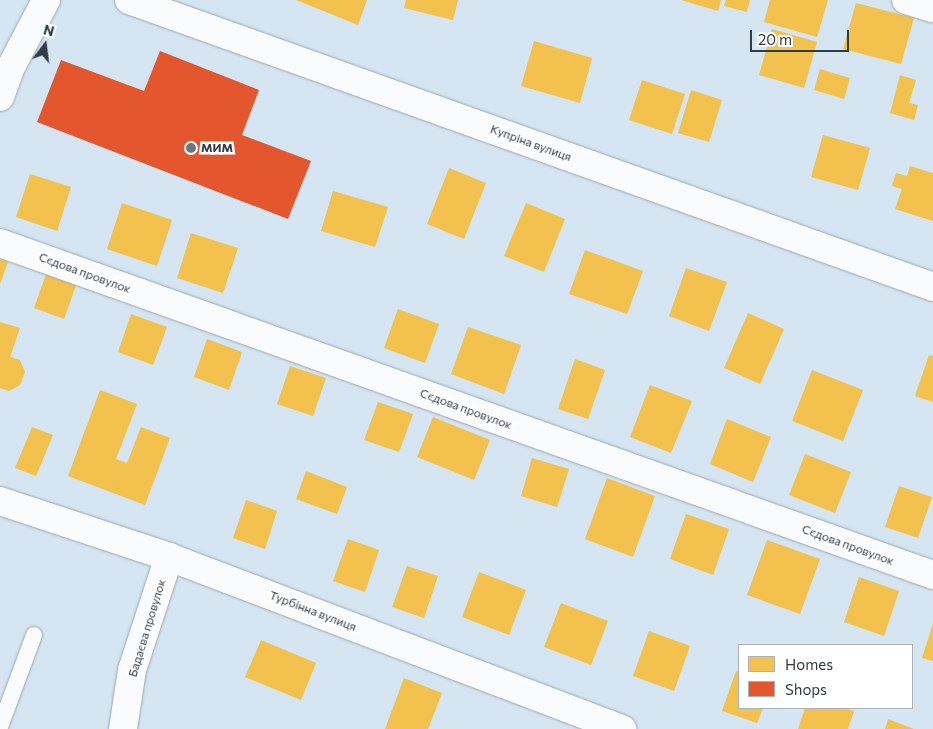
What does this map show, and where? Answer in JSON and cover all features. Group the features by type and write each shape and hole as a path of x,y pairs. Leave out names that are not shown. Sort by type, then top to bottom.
{"street":[{"path":"0,97 10,69 46,0"},
{"name":"Купріна вулиця","path":"129,0 933,287"},
{"path":"906,0 933,8"},
{"name":"Сєдова провулок","path":"0,243 933,575"},
{"name":"Турбінна вулиця","path":"0,501 170,557 622,729"},
{"name":"Бадаєва провулок","path":"123,729 132,670 170,557"}],"lane":[{"path":"0,726 34,634"}],"building: Homes":[{"path":"296,0 367,0 358,25"},
{"path":"406,0 458,0 453,20 404,8"},
{"path":"681,0 721,0 718,11"},
{"path":"726,0 750,0 747,12 724,6"},
{"path":"770,0 828,0 817,37 764,22"},
{"path":"856,3 914,18 901,64 843,49"},
{"path":"772,29 817,42 804,88 759,75"},
{"path":"534,41 592,58 580,103 521,86"},
{"path":"820,69 850,78 844,99 814,90"},
{"path":"900,75 916,80 909,103 918,105 914,120 890,113"},
{"path":"642,80 685,94 672,134 629,120"},
{"path":"691,90 722,100 709,142 678,133"},
{"path":"823,135 870,148 858,190 811,177"},
{"path":"910,166 933,173 933,221 895,209 902,189 892,186 896,173 907,176"},
{"path":"449,168 486,183 464,239 427,224"},
{"path":"30,174 71,187 57,231 16,217"},
{"path":"333,191 388,207 375,247 321,231"},
{"path":"122,203 172,220 157,266 107,249"},
{"path":"526,203 565,219 544,272 504,256"},
{"path":"191,233 238,248 223,293 177,278"},
{"path":"585,250 643,271 627,314 569,294"},
{"path":"0,259 8,262 0,284"},
{"path":"686,268 727,282 709,331 669,316"},
{"path":"48,269 78,280 64,319 34,308"},
{"path":"398,309 439,324 425,363 384,348"},
{"path":"748,313 784,329 760,384 724,368"},
{"path":"131,314 167,327 153,365 118,352"},
{"path":"0,322 20,328 10,357 20,360 25,372 20,385 9,391 0,388"},
{"path":"468,327 521,345 504,394 451,374"},
{"path":"207,339 242,352 229,390 194,377"},
{"path":"929,355 933,356 933,402 915,396"},
{"path":"575,359 605,370 588,419 558,409"},
{"path":"290,366 326,378 313,416 277,404"},
{"path":"812,370 863,390 843,441 792,421"},
{"path":"650,385 692,401 671,453 630,437"},
{"path":"100,390 137,404 116,459 127,463 141,427 170,438 145,505 68,476"},
{"path":"378,402 413,414 399,452 364,440"},
{"path":"433,417 490,440 474,480 417,457"},
{"path":"727,419 771,437 753,482 710,464"},
{"path":"32,427 53,435 36,476 15,468"},
{"path":"805,454 851,472 835,513 789,495"},
{"path":"532,458 569,469 557,507 521,496"},
{"path":"306,471 347,487 337,514 296,499"},
{"path":"607,478 655,496 633,557 585,539"},
{"path":"899,486 932,497 918,538 885,527"},
{"path":"246,500 277,511 265,549 233,538"},
{"path":"686,514 729,529 713,575 670,559"},
{"path":"348,539 379,550 365,592 333,581"},
{"path":"767,540 820,559 800,614 747,595"},
{"path":"407,566 438,576 424,618 392,607"},
{"path":"479,572 526,590 509,635 462,617"},
{"path":"859,577 899,591 884,636 844,622"},
{"path":"561,603 608,621 591,665 544,647"},
{"path":"933,623 933,661 922,658"},
{"path":"649,631 690,646 674,691 633,676"},
{"path":"261,640 316,663 301,700 245,677"},
{"path":"736,671 738,672 738,709 763,709 757,723 722,711"},
{"path":"404,678 442,693 428,729 385,729"},
{"path":"805,709 847,709 854,711 848,729 798,729"},
{"path":"888,719 914,729 885,729"}],"building: Shops":[{"name":"МИМ","path":"160,51 259,90 242,135 311,161 288,219 37,122 61,60 144,91"}],"place":[{"name":"МИМ","path":"191,148"}]}
